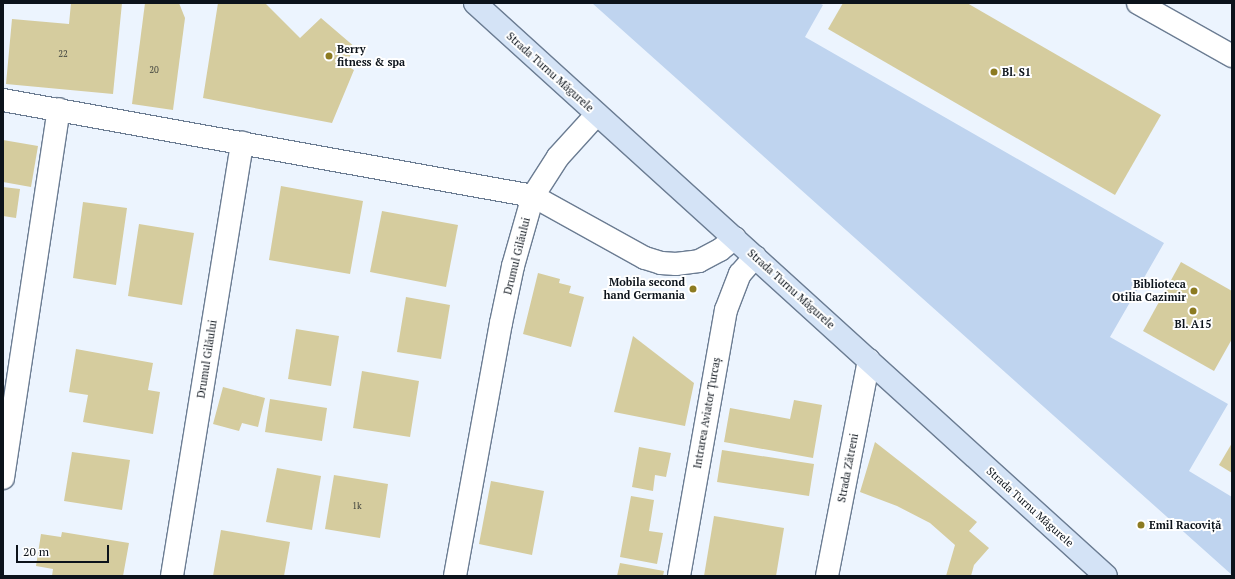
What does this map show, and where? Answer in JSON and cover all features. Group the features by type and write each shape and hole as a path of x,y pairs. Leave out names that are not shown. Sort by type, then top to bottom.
{"main road":[{"name":"Strada Turnu Măgurele","path":"475,3 870,360 1106,576"}],"street":[{"path":"1138,3 1232,56"},
{"path":"3,100 533,196 645,258 661,263 676,264 700,261 720,250 734,238"},
{"path":"3,478 59,110"},
{"name":"Drumul Gilăului","path":"454,576 501,323 515,259 533,196 558,157 597,114"},
{"name":"Drumul Gilăului","path":"172,576 242,143"},
{"name":"Intrarea Aviator Țurcaș","path":"679,576 726,310 740,274 755,257"},
{"name":"Strada Zătreni","path":"827,576 870,360"}],"shaded area":[{"path":"592,3 819,3 823,5 805,37 1164,243 1110,337 1228,404 1189,471 1232,497 1232,575"}],"building":[{"path":"71,3 122,3 113,94 6,84 12,19 69,24"},
{"path":"145,3 179,3 185,18 173,110 132,104"},
{"path":"218,3 265,3 300,38 321,18 356,48 344,64 354,70 332,123 203,98"},
{"name":"Bl. S1","path":"843,3 967,3 1161,115 1115,195 828,29"},
{"path":"3,140 38,146 31,187 3,182"},
{"path":"281,186 363,201 350,274 269,260"},
{"path":"3,187 20,189 16,218 3,216"},
{"path":"83,202 127,208 116,285 73,278"},
{"path":"382,211 458,225 446,287 370,272"},
{"path":"139,224 194,233 182,305 128,296"},
{"name":"Bl. A15","path":"1181,262 1232,291 1232,339 1214,371 1143,331"},
{"path":"538,273 560,279 559,283 571,286 569,293 584,297 571,347 523,334"},
{"path":"406,297 450,305 441,359 397,352"},
{"path":"296,329 339,336 331,386 288,379"},
{"path":"633,336 694,383 685,426 614,412"},
{"path":"76,349 153,363 148,390 160,392 153,434 83,422 88,395 69,392"},
{"path":"362,371 419,381 410,437 353,428"},
{"path":"223,387 265,398 258,427 242,423 239,431 213,424"},
{"path":"270,399 327,408 322,441 265,432"},
{"path":"794,400 822,405 813,458 724,442 730,408 790,419"},
{"path":"875,442 977,522 969,531 989,548 974,565 971,576 946,576 955,545 930,523 897,506 860,492"},
{"path":"1232,443 1232,473 1219,465"},
{"path":"639,447 671,453 666,477 655,475 653,491 632,487"},
{"path":"722,450 814,464 809,496 717,482"},
{"path":"72,452 130,460 122,510 64,501"},
{"path":"277,468 321,476 312,530 266,522"},
{"path":"334,475 388,484 380,538 325,529"},
{"path":"491,481 544,491 532,555 479,544"},
{"path":"631,496 654,500 649,531 663,533 657,564 620,557"},
{"path":"714,516 784,528 776,576 704,576"},
{"path":"221,530 290,542 284,576 213,576"},
{"path":"62,532 129,543 123,576 52,576 53,569 36,566 41,534 61,537"},
{"path":"620,563 664,571 663,576 617,576"}],"place":[{"name":"Berry fitness & spa","path":"329,56"},
{"name":"Bl. S1","path":"994,72"},
{"name":"Mobila second hand Germania","path":"693,289"},
{"name":"Biblioteca Otilia Cazimir","path":"1194,291"},
{"name":"Bl. A15","path":"1193,311"},
{"name":"Emil Racoviță","path":"1141,525"}]}
